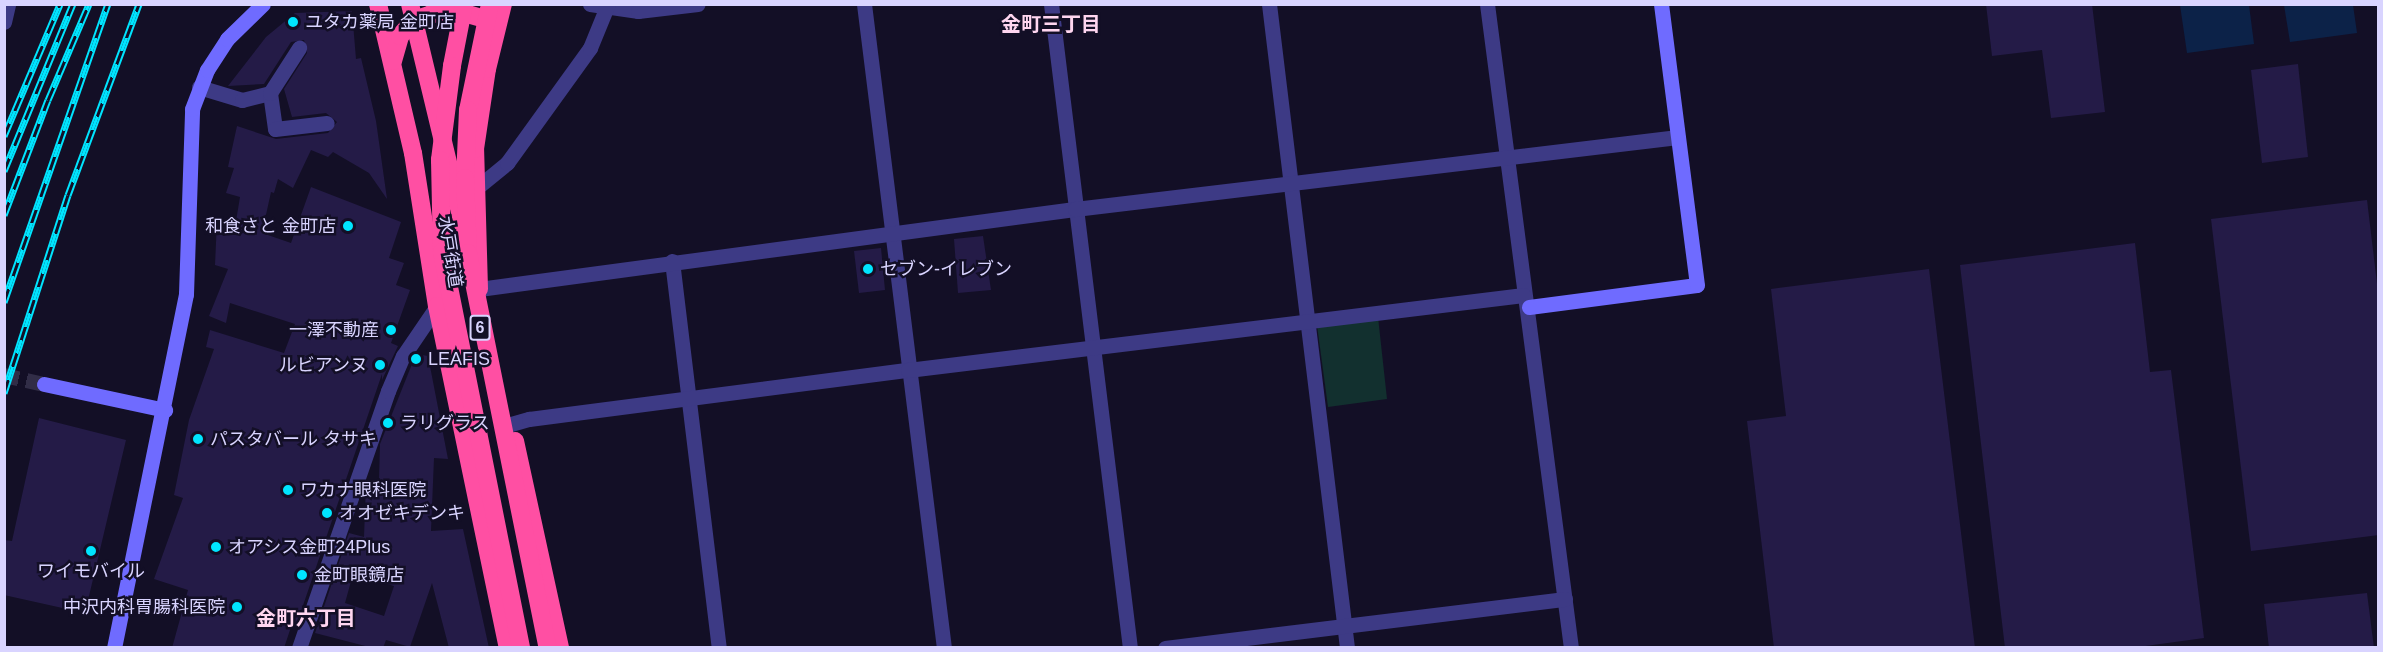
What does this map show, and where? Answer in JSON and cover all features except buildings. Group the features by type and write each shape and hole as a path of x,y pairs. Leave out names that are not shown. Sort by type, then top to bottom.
{"highway":[{"name":"水戸街道","path":"378,4 413,153 437,306 508,648"},
{"name":"水戸街道","path":"464,4 450,76 440,160 442,252 521,648"},
{"name":"水戸街道","path":"490,4 468,110 465,178 468,253 548,648"},
{"path":"478,289 474,190 480,110 503,4"},
{"path":"393,63 400,36 412,12"},
{"path":"412,12 464,13 498,23"},
{"path":"412,12 478,289"},
{"name":"水戸街道","path":"478,289 511,424 560,648"}],"street":[{"path":"114,648 165,410 186,294 188,144 199,87 227,39 263,4"},
{"path":"590,4 638,11 698,4"},
{"path":"864,4 944,648"},
{"path":"1051,4 1130,648"},
{"path":"1269,4 1347,648"},
{"path":"1487,4 1571,648"},
{"path":"511,424 908,370 1307,322 1696,285 1662,4"},
{"path":"474,190 507,163 590,48 607,7"},
{"path":"300,48 270,93 275,129 327,123"},
{"path":"199,87 242,100 270,93"},
{"path":"299,648 388,391 403,356 437,306 478,289 891,232 1678,137"},
{"path":"672,261 720,648"},
{"path":"44,384 165,410"},
{"path":"1165,648 1565,598"}],"green space":[{"path":"1378,317 1387,399 1328,407 1317,325"}],"water":[{"path":"2180,5 2249,5 2254,44 2187,53"},
{"path":"2284,5 2353,5 2357,33 2290,42"}],"tunnel":[{"path":"4,375 44,384"}],"railway":[{"path":"4,136 60,4"},
{"path":"4,171 73,4"},
{"path":"4,215 48,100 89,4"},
{"path":"4,302 108,4"},
{"path":"4,393 68,195 139,4"}],"place":[{"name":"ユタカ薬局 金町店","path":"293,22"},
{"name":"和食さと 金町店","path":"348,226"},
{"name":"セブン-イレブン","path":"868,269"},
{"name":"一澤不動産","path":"391,330"},
{"name":"LEAFIS","path":"416,359"},
{"name":"ルビアンヌ","path":"380,365"},
{"name":"ラリグラス","path":"388,423"},
{"name":"パスタバール タサキ","path":"198,439"},
{"name":"ワカナ眼科医院","path":"288,490"},
{"name":"オオゼキデンキ","path":"327,513"},
{"name":"オアシス金町24Plus","path":"216,547"},
{"name":"ワイモバイル","path":"91,551"},
{"name":"金町眼鏡店","path":"302,575"},
{"name":"中沢内科胃腸科医院","path":"237,607"}],"district":[{"name":"金町三丁目","path":"1051,24"},
{"name":"金町六丁目","path":"306,618"}]}
